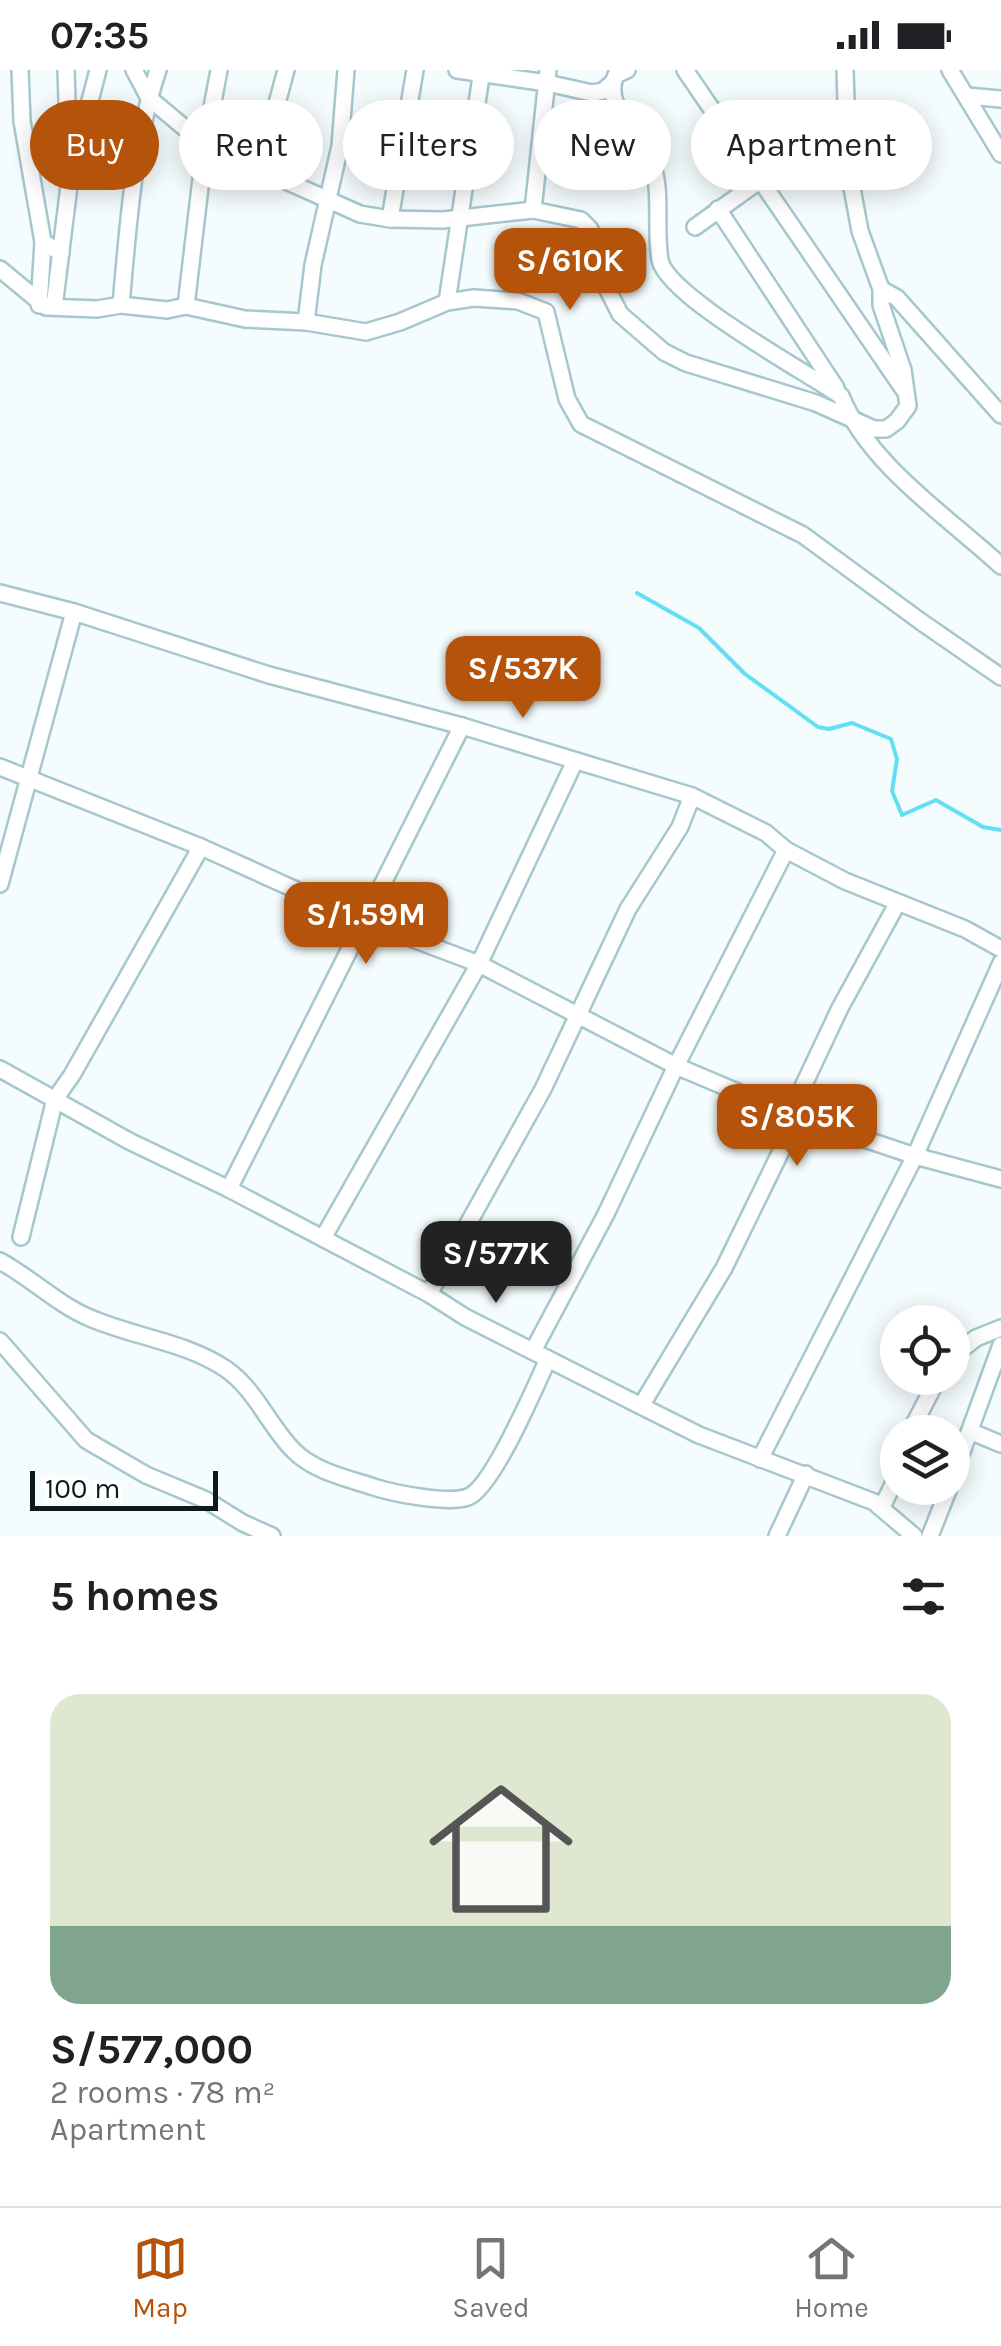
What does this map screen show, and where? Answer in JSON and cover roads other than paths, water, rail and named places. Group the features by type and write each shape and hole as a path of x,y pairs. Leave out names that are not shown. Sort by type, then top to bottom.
{"street":[{"path":"20,70 22,121 43,242 46,305"},
{"path":"66,70 67,100"},
{"path":"90,100 98,70"},
{"path":"134,70 149,98 179,123"},
{"path":"121,305 130,207 149,98 158,70"},
{"path":"214,100 220,70"},
{"path":"278,100 286,70"},
{"path":"306,322 313,264 340,146 346,70"},
{"path":"390,219 415,70"},
{"path":"458,70 548,76 592,93 603,91 627,70"},
{"path":"685,70 706,100"},
{"path":"307,190 360,214 390,219 534,210 571,216 590,230 606,286 620,314 664,352 686,363 782,392 874,429 886,428 908,406 900,359 881,305 881,289 860,230 848,166 845,70"},
{"path":"950,70 1001,154"},
{"path":"448,302 482,72"},
{"path":"534,210 548,76"},
{"path":"612,83 613,101 653,166 660,214 660,261 665,274 695,302 841,396"},
{"path":"967,96 1001,99"},
{"path":"46,305 61,253 69,190"},
{"path":"186,306 200,190"},
{"path":"696,227 746,190"},
{"path":"769,190 906,393"},
{"path":"718,209 841,396 850,417 902,480 1001,566"},
{"path":"43,242 61,253"},
{"path":"0,269 46,305 97,309 121,305 167,310 186,306 245,319 306,322 366,332 448,302 503,299 535,305 546,312 567,399 582,424 804,535 1001,677"},
{"path":"881,289 897,298 1001,415"},
{"path":"0,593 692,796 766,833 786,850 897,904 965,929 1001,949"},
{"path":"0,884 74,612"},
{"path":"229,1189 462,726"},
{"path":"323,1238 479,964 575,760"},
{"path":"0,767 201,847 365,921 479,964 676,1066 790,1114 1001,1180"},
{"path":"429,1294 543,1088 628,910 680,827 692,796"},
{"path":"21,1237 55,1099 201,847"},
{"path":"534,1349 606,1214 786,850"},
{"path":"640,1406 724,1268 785,1143 790,1114 840,1008 897,904"},
{"path":"760,1458 916,1156 1001,964"},
{"path":"0,1069 129,1142 229,1189 429,1294 465,1317 640,1406 699,1435 882,1506 914,1536"},
{"path":"0,1261 41,1291 90,1318 217,1363 247,1388 295,1452 326,1471 387,1491 448,1499 469,1496 483,1484 505,1448 548,1360"},
{"path":"970,1343 1001,1328"},
{"path":"0,1342 86,1440 146,1475 206,1500 243,1524 272,1536"},
{"path":"970,1437 1001,1345"},
{"path":"972,1432 1001,1444"},
{"path":"777,1536 806,1474"},
{"path":"930,1536 942,1505"}],"waterway":[{"path":"637,593 699,628 745,674 818,727 829,729 852,723 891,739 897,759 892,791 902,815 936,800 983,827 1001,830"}]}
